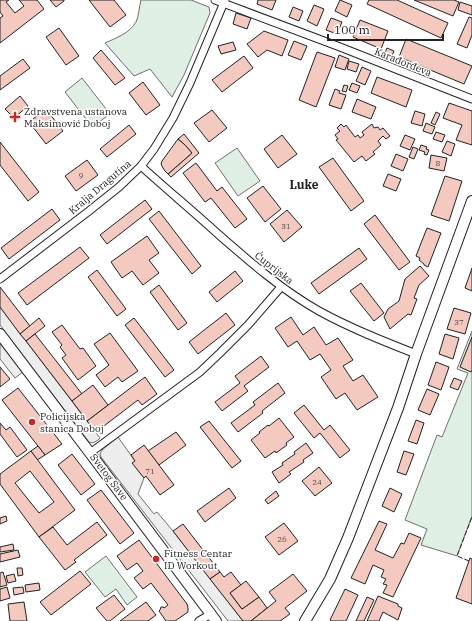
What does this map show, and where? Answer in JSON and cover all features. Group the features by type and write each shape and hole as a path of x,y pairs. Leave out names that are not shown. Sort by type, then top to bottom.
{"street":[{"name":"Karađorđeva","path":"214,0 224,2 472,99"},
{"name":"Kralja Dragutina","path":"0,279 119,187 141,166 154,149 173,118 190,83 224,2"},
{"name":"Ćuprijska","path":"141,166 281,287 318,311 341,323 416,354"},
{"path":"305,621 330,579 348,538 398,408 416,354 472,201"},
{"path":"90,453 200,372 248,325 281,287"},
{"name":"Svetog Save","path":"0,334 213,618"},
{"path":"199,621 213,618"}],"green space":[{"path":"141,0 191,0 209,7 210,13 184,75 172,97 150,69 134,76 105,43 122,35 133,26 138,17"},
{"path":"82,78 110,114 92,127 65,92"},
{"path":"237,148 260,181 238,196 215,163"},
{"path":"472,331 472,516 457,556 421,545 427,529 405,520 437,435 442,437 468,373 457,369"},
{"path":"106,556 137,597 127,605 116,589 105,597 85,572"}],"shaded area":[{"path":"0,307 100,438 98,440 93,443 89,442 0,325"},
{"path":"0,342 23,372 15,378 0,359"},
{"path":"118,437 135,461 133,463 144,478 138,494 154,514 157,512 173,531 243,621 228,621 101,457 100,454 102,450"}],"building":[{"path":"0,0 9,0 6,2 15,13 24,6 19,0 37,0 44,9 0,43 0,18 3,16 0,12"},
{"path":"50,0 64,0 64,1 56,7"},
{"path":"89,0 114,0 126,15 110,27"},
{"path":"258,0 276,0 272,10 257,4"},
{"path":"340,0 352,5 347,17 335,11"},
{"path":"369,0 397,0 448,23 441,38 367,4"},
{"path":"414,0 454,0 459,2 453,16"},
{"path":"460,2 472,6 472,15 458,10"},
{"path":"314,5 324,9 317,26 307,21"},
{"path":"293,7 303,11 299,21 289,17"},
{"path":"236,13 251,18 247,29 233,24"},
{"path":"469,17 472,18 472,35 467,48 457,44"},
{"path":"331,18 342,22 337,34 326,30"},
{"path":"360,20 388,31 381,49 353,37"},
{"path":"59,28 79,56 66,65 46,37"},
{"path":"264,31 288,40 282,56 267,50 258,57 247,44"},
{"path":"406,39 472,66 464,84 399,57"},
{"path":"294,41 307,46 301,60 288,55"},
{"path":"233,42 236,50 221,54 218,46"},
{"path":"387,48 394,51 390,60 383,57"},
{"path":"101,50 125,78 115,85 93,58"},
{"path":"317,52 335,58 316,107 299,100"},
{"path":"339,55 349,59 345,70 335,67"},
{"path":"244,56 253,68 222,92 212,80"},
{"path":"23,59 30,68 0,90 0,76"},
{"path":"349,61 359,64 356,72 347,69"},
{"path":"362,67 371,71 365,85 356,81"},
{"path":"377,77 412,90 406,107 371,93"},
{"path":"143,82 160,105 146,115 129,93"},
{"path":"352,83 360,86 357,93 349,90"},
{"path":"344,85 348,86 346,92 342,91"},
{"path":"335,89 340,91 339,93 346,95 341,109 329,105"},
{"path":"20,96 28,106 14,118 5,109"},
{"path":"357,99 376,107 371,119 352,112"},
{"path":"449,103 472,111 472,145 456,140 462,125 443,118"},
{"path":"46,109 63,131 46,144 29,122"},
{"path":"212,110 227,128 209,142 194,123"},
{"path":"415,111 425,114 422,126 411,123"},
{"path":"436,112 440,114 435,125 431,123"},
{"path":"426,123 435,127 432,134 423,131"},
{"path":"341,124 344,127 346,125 355,137 358,135 360,138 364,135 362,132 372,124 374,128 378,127 380,130 383,128 390,136 386,139 383,136 378,141 381,145 373,152 375,154 366,161 362,156 354,162 336,140 338,139 335,135 340,131 337,128"},
{"path":"129,125 136,134 107,157 100,149"},
{"path":"436,132 445,135 442,142 433,139"},
{"path":"184,134 199,153 171,177 168,174 192,153 178,139"},
{"path":"282,135 297,154 278,168 264,149"},
{"path":"405,135 415,139 410,150 400,146"},
{"path":"178,139 192,153 168,174 161,164"},
{"path":"447,141 455,144 451,156 442,152"},
{"path":"0,142 39,192 28,201 0,165"},
{"path":"421,145 427,147 426,149 429,150 427,155 424,154 425,152 419,150"},
{"path":"413,147 418,149 414,159 409,157"},
{"path":"396,154 408,159 403,171 391,166"},
{"path":"431,155 447,158 444,171 429,168"},
{"path":"333,158 364,201 351,211 319,167"},
{"path":"87,160 98,175 76,191 65,176"},
{"path":"196,163 217,191 222,187 247,219 235,228 211,198 205,202 183,173"},
{"path":"388,174 401,179 396,191 383,186"},
{"path":"445,176 462,181 449,221 431,215"},
{"path":"263,186 281,209 265,222 247,198"},
{"path":"145,200 152,209 107,244 100,235"},
{"path":"52,209 60,220 9,259 1,248"},
{"path":"287,210 302,227 284,242 270,224"},
{"path":"159,211 201,266 192,274 149,219"},
{"path":"375,215 410,262 399,270 364,224"},
{"path":"427,228 441,233 428,267 419,260 420,258 416,256"},
{"path":"147,236 159,253 149,260 159,273 143,285 132,271 122,278 111,262"},
{"path":"80,247 89,258 27,305 18,293"},
{"path":"359,248 367,259 319,294 311,283"},
{"path":"420,266 429,276 419,285 414,298 417,299 411,315 408,314 390,329 384,317 388,309 399,301 405,279"},
{"path":"472,268 472,291 465,288"},
{"path":"97,270 126,309 117,316 88,277"},
{"path":"235,271 243,281 217,302 209,292"},
{"path":"361,283 384,313 374,321 350,291"},
{"path":"159,285 187,323 178,330 150,292"},
{"path":"0,287 30,326 20,334 0,307"},
{"path":"454,308 471,313 465,334 447,329"},
{"path":"226,313 235,325 198,354 189,342"},
{"path":"291,317 303,335 314,327 326,345 338,338 353,360 343,366 353,381 363,375 378,397 357,410 345,393 336,399 321,377 331,370 320,354 310,360 297,341 288,347 275,328"},
{"path":"39,318 45,326 26,341 20,334"},
{"path":"134,318 174,370 165,377 125,325"},
{"path":"62,325 80,349 83,348 96,366 78,380 62,358 66,355 60,347 62,345 52,332"},
{"path":"110,333 138,371 122,382 118,377 105,387 96,375 109,365 94,344"},
{"path":"35,334 82,394 72,401 26,341"},
{"path":"445,334 459,338 453,359 439,354"},
{"path":"472,337 472,370 471,372 460,367"},
{"path":"261,356 269,367 244,386 248,391 222,411 215,402 240,383 235,376"},
{"path":"436,362 449,367 441,390 428,385"},
{"path":"0,367 10,379 0,387"},
{"path":"145,377 157,394 142,405 138,400 96,432 87,421"},
{"path":"454,378 462,381 458,390 450,387"},
{"path":"278,383 285,393 262,411 263,413 238,432 231,423 255,405 253,402"},
{"path":"93,385 108,405 87,421 72,401"},
{"name":"Policijska stanica Doboj","path":"18,388 62,444 45,455 2,400"},
{"path":"427,389 439,394 430,415 418,410"},
{"path":"304,405 324,430 330,425 350,450 340,458 320,433 314,438 294,413"},
{"path":"279,418 294,437 286,443 287,445 276,453 275,451 265,458 251,440 260,433 259,432"},
{"path":"416,420 424,423 417,444 408,441"},
{"path":"209,421 241,461 232,468 200,427"},
{"path":"0,423 6,430 10,427 27,450 17,457 0,434"},
{"path":"176,432 186,445 159,465 148,451"},
{"path":"306,443 313,453 303,460 304,462 289,472 291,474 279,483 272,472 283,465 282,463 295,454 294,452"},
{"path":"144,445 174,485 160,495 146,476 144,478 132,463 135,461 131,455"},
{"path":"38,446 45,455 37,460 31,451"},
{"path":"31,451 75,510 39,537 0,484 0,474","holes":["30,471 54,502 39,513 15,483"]},
{"path":"404,451 414,454 406,475 397,472"},
{"path":"72,454 95,484 81,495 58,465"},
{"path":"319,467 332,483 315,496 302,481"},
{"path":"229,488 236,498 205,522 197,511"},
{"path":"390,488 402,494 394,512 382,506"},
{"path":"101,490 134,533 120,544 87,500"},
{"path":"276,491 279,496 268,504 265,500"},
{"path":"6,516 7,521 0,524 0,518"},
{"path":"379,521 387,524 375,550 393,558 401,543 404,544 409,533 421,538 393,597 383,593 387,585 383,584 386,579 381,577 384,570 373,565 365,584 351,578"},
{"path":"97,522 107,535 74,560 76,562 65,570 39,537 53,527 67,545"},
{"path":"284,523 298,541 279,555 265,537"},
{"path":"183,524 220,572 210,579 173,531"},
{"path":"139,540 187,604 188,612 175,621 166,621 159,611 161,607 164,608 168,605 151,583 143,589 134,578 143,571 137,563 127,570 117,556"},
{"path":"13,544 14,550 0,552 0,547"},
{"path":"18,550 20,557 0,562 0,554"},
{"path":"470,558 472,559 472,604 456,598"},
{"path":"17,568 22,568 23,575 18,576"},
{"path":"80,571 91,584 51,615 40,602"},
{"path":"3,572 7,585 0,587 0,573"},
{"path":"220,572 224,577 231,572 241,585 230,593 242,609 259,597 267,608 251,621 243,621 210,579"},
{"path":"14,574 16,581 8,583 6,576"},
{"path":"293,574 307,591 285,608 290,614 280,621 251,621 276,601 269,592"},
{"path":"246,581 259,597 242,609 230,593"},
{"path":"39,583 40,590 26,592 25,585"},
{"path":"7,587 10,598 0,601 0,589"},
{"path":"23,587 24,593 14,595 13,588"},
{"path":"345,589 358,595 346,621 332,621 330,620"},
{"path":"114,595 125,609 110,621 107,621 96,608"},
{"path":"378,596 398,604 398,606 402,608 398,620 383,612 379,621 367,621"},
{"path":"367,597 374,600 364,621 356,621"},
{"path":"24,602 27,621 10,621 8,604"},
{"path":"146,602 156,615 148,621 120,621"}],"fence":[{"path":"469,561 457,556 472,517"}],"place":[{"name":"Zdravstvena ustanova Maksimović Doboj","path":"15,117"},
{"name":"Policijska stanica Doboj","path":"32,422"},
{"name":"Fitness Centar ID Workout","path":"156,559"}],"district":[{"name":"Luke","path":"304,184"}]}
